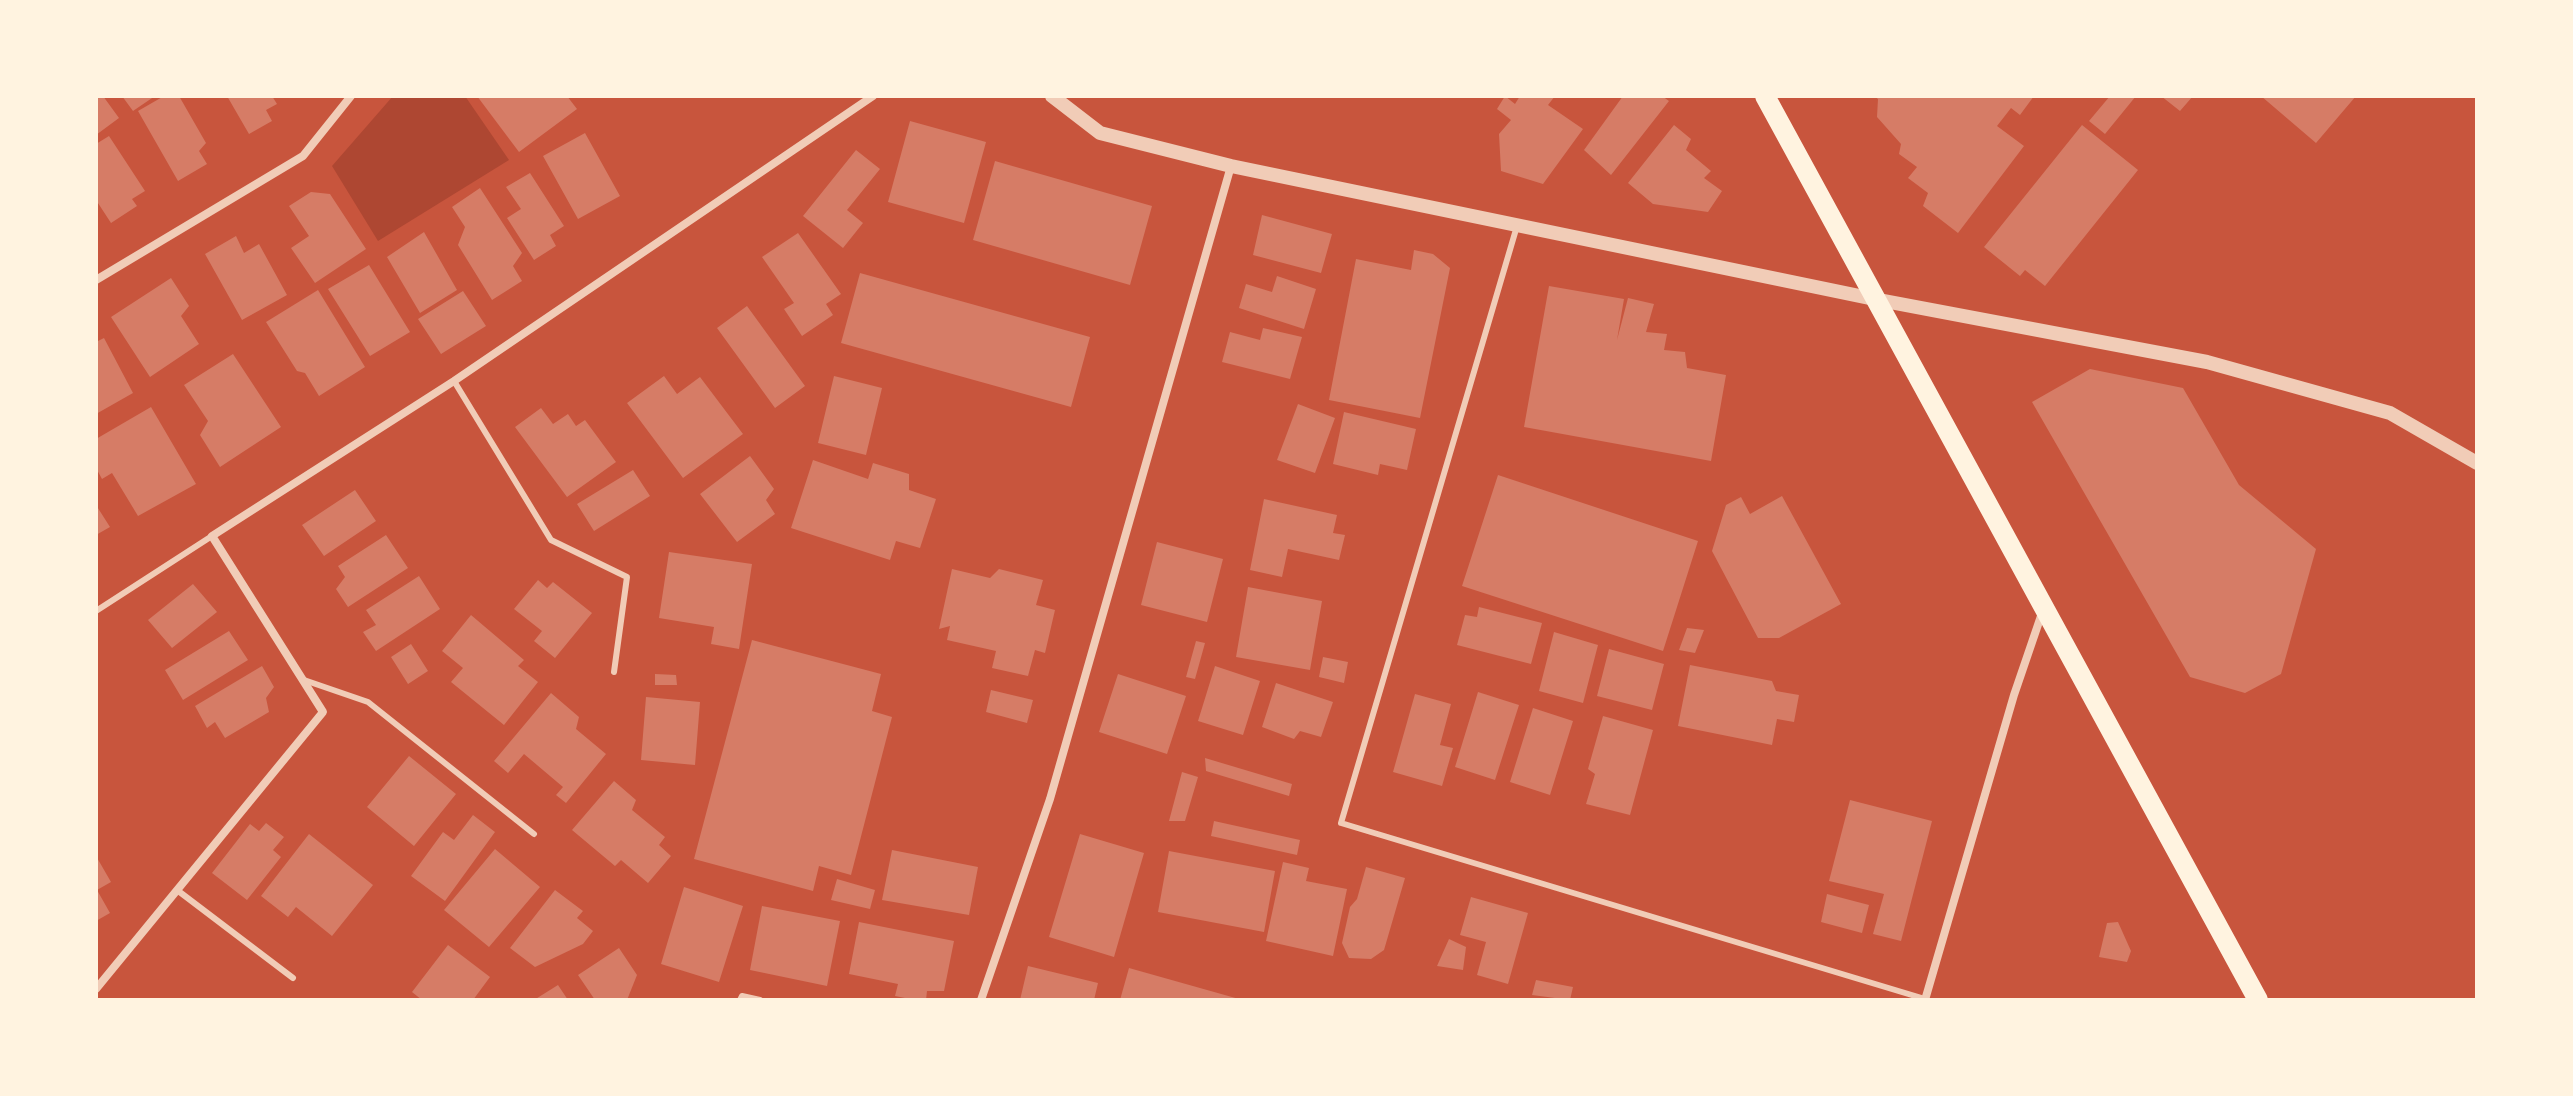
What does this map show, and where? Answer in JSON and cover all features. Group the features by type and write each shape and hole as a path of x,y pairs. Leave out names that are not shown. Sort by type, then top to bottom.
{"main road":[{"path":"1765,96 1879,300 2258,1000"}],"street":[{"path":"96,280 303,156 351,96"},
{"path":"96,989 323,712 212,536 454,381 873,96"},
{"path":"1052,96 1100,133 1231,166 1879,300 2207,362 2390,413 2477,463"},
{"path":"981,1000 1050,799 1231,166"},
{"path":"1925,999 2014,695 2044,608"}],"lane":[{"path":"1517,226 1341,823 1925,999"},
{"path":"454,381 551,540 627,577 614,672"},
{"path":"96,611 212,536"},
{"path":"304,680 368,702 534,834"},
{"path":"177,890 293,978"},
{"path":"740,1000 742,996 760,1000"}],"shaded area":[{"path":"393,96 465,96 509,160 378,241 332,166"}],"building":[{"path":"96,96 103,96 119,118 96,135"},
{"path":"122,96 155,96 133,111"},
{"path":"164,96 179,96 206,143 199,151 207,164 178,181 138,111"},
{"path":"227,96 272,96 277,104 266,110 272,121 249,134"},
{"path":"477,96 567,96 577,109 519,152"},
{"path":"1505,96 1515,104 1520,96 1555,96 1548,105 1583,129 1543,184 1501,171 1499,134 1511,120 1497,109"},
{"path":"1623,96 1662,96 1669,101 1611,175 1584,150"},
{"path":"1874,96 2034,96 2020,115 2011,108 1997,126 2024,146 1958,233 1923,206 1928,193 1908,178 1917,167 1899,154 1901,144 1877,117 1878,99"},
{"path":"2110,96 2136,96 2105,134 2089,121"},
{"path":"2161,96 2193,96 2180,111"},
{"path":"2261,96 2356,96 2316,143"},
{"path":"910,121 986,142 964,223 888,202"},
{"path":"1674,125 1691,139 1686,150 1711,171 1704,178 1722,191 1708,212 1653,204 1628,183"},
{"path":"2082,125 2138,170 2045,286 2025,270 2020,276 1984,247"},
{"path":"585,133 620,196 578,219 543,156"},
{"path":"109,136 145,191 132,199 137,206 111,223 96,200 96,144"},
{"path":"856,150 880,169 847,210 863,223 843,248 803,216"},
{"path":"995,161 1152,206 1130,285 973,240"},
{"path":"530,173 564,226 550,235 556,246 534,260 507,218 521,209 506,187"},
{"path":"480,188 522,253 513,266 522,281 492,300 458,245 465,227 452,207"},
{"path":"311,192 330,194 366,249 315,283 291,248 309,236 289,206"},
{"path":"1262,215 1332,234 1321,273 1253,255"},
{"path":"424,232 457,290 420,313 387,257"},
{"path":"798,233 841,294 826,304 833,315 802,336 784,309 794,303 762,257"},
{"path":"236,236 244,253 259,244 287,295 242,320 205,254"},
{"path":"1414,250 1433,254 1450,268 1420,418 1329,400 1356,259 1411,270"},
{"path":"369,265 410,332 370,356 328,289"},
{"path":"860,273 1090,337 1071,407 841,343"},
{"path":"1277,276 1316,289 1304,329 1239,308 1246,284 1272,292"},
{"path":"171,278 189,306 181,316 199,344 150,377 111,317"},
{"path":"1549,286 1624,299 1617,340 1628,298 1654,304 1646,332 1667,334 1664,350 1685,352 1687,368 1726,375 1711,461 1524,427"},
{"path":"318,290 365,367 319,396 305,373 297,371 266,322"},
{"path":"463,291 486,326 441,354 418,319"},
{"path":"747,306 805,386 775,408 717,328"},
{"path":"1263,328 1302,337 1290,379 1222,362 1230,332 1260,340"},
{"path":"104,338 133,393 96,414 96,342"},
{"path":"233,354 281,427 220,467 200,435 208,421 184,385"},
{"path":"2090,369 2183,388 2239,485 2316,549 2281,674 2245,693 2190,677 2032,402"},
{"path":"664,376 677,394 700,377 743,434 683,478 627,403"},
{"path":"834,376 882,388 866,455 818,443"},
{"path":"1298,404 1335,418 1315,473 1277,460"},
{"path":"151,407 196,484 138,516 112,473 102,479 96,468 96,439"},
{"path":"541,408 553,424 568,414 576,426 585,420 616,462 567,497 515,427"},
{"path":"1344,412 1416,429 1407,470 1380,464 1378,475 1333,464"},
{"path":"750,456 774,489 766,500 775,514 737,542 700,494"},
{"path":"813,460 868,479 873,463 909,474 909,490 936,499 920,548 896,541 890,560 791,528"},
{"path":"633,470 650,496 594,531 577,504"},
{"path":"1498,475 1698,541 1663,651 1462,586"},
{"path":"355,490 376,521 324,556 302,525"},
{"path":"1782,496 1841,604 1779,638 1758,638 1712,551 1726,505 1741,497 1750,514"},
{"path":"1264,499 1337,515 1333,533 1345,535 1339,560 1288,549 1282,577 1250,570"},
{"path":"96,505 110,527 96,535"},
{"path":"386,535 408,568 348,607 336,589 345,577 338,566"},
{"path":"1157,542 1223,559 1207,622 1141,605"},
{"path":"669,552 752,564 739,649 711,644 714,627 659,618"},
{"path":"952,569 990,578 999,569 1043,580 1036,605 1055,610 1045,653 1035,650 1028,676 992,668 996,651 947,640 950,626 939,629"},
{"path":"419,576 440,609 376,651 363,632 376,625 366,610"},
{"path":"538,580 547,588 553,582 592,613 555,658 534,641 542,631 514,609"},
{"path":"193,584 217,612 172,648 148,620"},
{"path":"1248,587 1322,601 1310,670 1236,657"},
{"path":"1479,607 1542,623 1531,664 1457,645 1465,615 1477,617"},
{"path":"471,615 524,660 518,666 538,682 504,725 451,682 463,668 442,651"},
{"path":"1687,628 1704,630 1695,653 1679,650"},
{"path":"229,631 248,660 183,700 165,670"},
{"path":"1554,632 1598,645 1583,703 1539,691"},
{"path":"752,640 881,674 872,711 892,717 851,875 819,866 813,891 694,859"},
{"path":"1196,641 1205,643 1195,679 1186,677"},
{"path":"411,644 428,671 408,684 391,657"},
{"path":"1609,649 1664,664 1652,710 1597,696"},
{"path":"1323,657 1348,662 1344,683 1319,677"},
{"path":"1690,665 1772,681 1776,691 1799,695 1794,722 1777,719 1772,745 1678,726"},
{"path":"262,666 274,687 266,698 269,712 225,738 215,722 207,728 195,706"},
{"path":"1215,666 1260,681 1243,735 1198,721"},
{"path":"655,674 676,675 677,685 655,685"},
{"path":"1118,674 1186,696 1167,754 1099,732"},
{"path":"1276,683 1333,702 1321,737 1300,731 1294,739 1262,727"},
{"path":"991,690 1033,700 1027,723 986,712"},
{"path":"1478,692 1519,705 1495,780 1455,767"},
{"path":"551,693 579,717 576,729 606,754 566,803 556,795 563,787 524,754 508,773 494,761"},
{"path":"1415,694 1451,704 1440,745 1453,748 1442,786 1393,772"},
{"path":"646,697 700,702 695,765 641,760"},
{"path":"1533,708 1573,721 1550,795 1510,782"},
{"path":"1603,716 1653,730 1630,815 1586,804 1595,774 1588,769"},
{"path":"409,756 456,794 414,846 367,807"},
{"path":"1205,758 1292,784 1289,796 1206,771"},
{"path":"1182,772 1198,777 1185,821 1169,821"},
{"path":"614,781 636,800 632,810 665,837 659,845 671,856 648,883 621,860 615,866 572,830"},
{"path":"1850,800 1932,821 1901,941 1873,934 1884,894 1829,881"},
{"path":"473,815 495,832 445,901 411,876 443,832 454,840"},
{"path":"1214,821 1300,840 1297,855 1211,836"},
{"path":"266,823 284,837 273,850 281,857 247,900 212,873 250,824 259,831"},
{"path":"309,834 373,885 332,936 296,907 288,917 261,896"},
{"path":"1080,834 1144,853 1114,957 1049,937"},
{"path":"495,849 540,887 489,947 444,910"},
{"path":"892,850 978,867 969,915 882,900"},
{"path":"1169,851 1275,871 1264,932 1158,912"},
{"path":"96,856 111,882 97,890 110,913 96,921"},
{"path":"1283,862 1309,868 1306,881 1347,889 1333,956 1266,941"},
{"path":"1366,867 1405,878 1384,950 1371,959 1349,958 1342,943 1350,907 1357,899"},
{"path":"837,879 875,890 870,909 831,900"},
{"path":"684,887 743,906 719,982 661,964"},
{"path":"555,890 583,911 577,918 593,931 583,944 535,967 510,948"},
{"path":"1827,894 1869,905 1862,933 1821,922"},
{"path":"1471,897 1528,913 1508,984 1477,975 1486,942 1460,935"},
{"path":"762,906 840,921 827,986 750,970"},
{"path":"859,922 954,941 944,991 927,991 926,1000 915,1000 895,996 898,984 849,974"},
{"path":"2118,922 2131,951 2127,962 2099,957 2107,923"},
{"path":"1449,939 1466,947 1463,970 1437,966"},
{"path":"448,945 490,977 473,1000 422,1000 412,992"},
{"path":"619,948 637,975 627,1000 595,1000 578,975"},
{"path":"1028,966 1098,983 1094,1000 1020,1000"},
{"path":"1129,968 1239,999 1239,1000 1120,1000"},
{"path":"1536,980 1573,987 1570,1000 1532,995"},
{"path":"558,985 568,1000 534,1000"}]}
